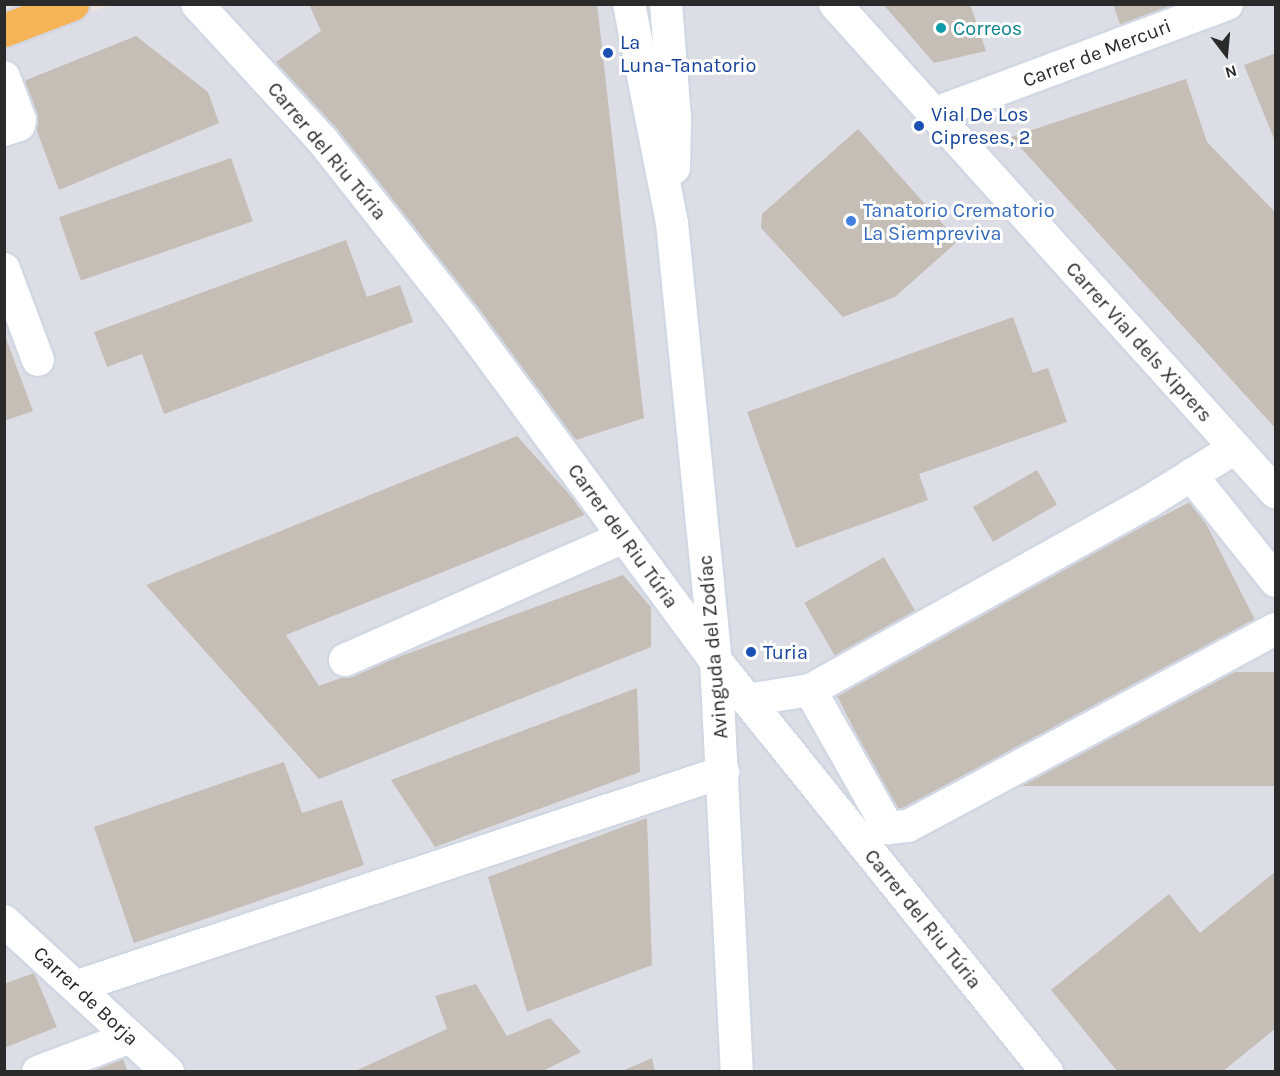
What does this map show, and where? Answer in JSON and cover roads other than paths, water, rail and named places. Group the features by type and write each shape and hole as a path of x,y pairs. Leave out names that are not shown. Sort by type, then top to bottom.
{"main road":[{"path":"4,30 72,4"}],"street":[{"name":"Carrer del Riu Túria","path":"197,4 322,140 462,317 716,661 1047,1071"},
{"name":"Avinguda del Zodíac","path":"629,4 672,223 716,661 737,1071"},
{"name":"Avinguda del Zodíac","path":"666,4 675,118 672,223"},
{"name":"Carrer Vial dels Xiprers","path":"834,4 1275,493"},
{"name":"Carrer de Mercuri","path":"933,114 1227,4"},
{"path":"4,130 19,125 20,120 6,83"},
{"path":"4,269 38,360"},
{"path":"747,700 810,690 1235,448"},
{"path":"1191,475 1275,581"},
{"path":"345,660 624,537"},
{"path":"810,690 888,828 908,826 1275,628"},
{"path":"78,986 723,772"},
{"name":"Carrer de Borja","path":"4,921 78,986 168,1071"},
{"path":"38,1071 130,1037"}],"place":[{"name":"Correos","path":"941,28"},
{"name":"La Luna-Tanatorio","path":"608,53"},
{"name":"Vial De Los Cipreses, 2","path":"919,126"},
{"name":"Tanatorio Crematorio La Siempreviva","path":"851,221"},
{"name":"Turia","path":"751,652"}]}
